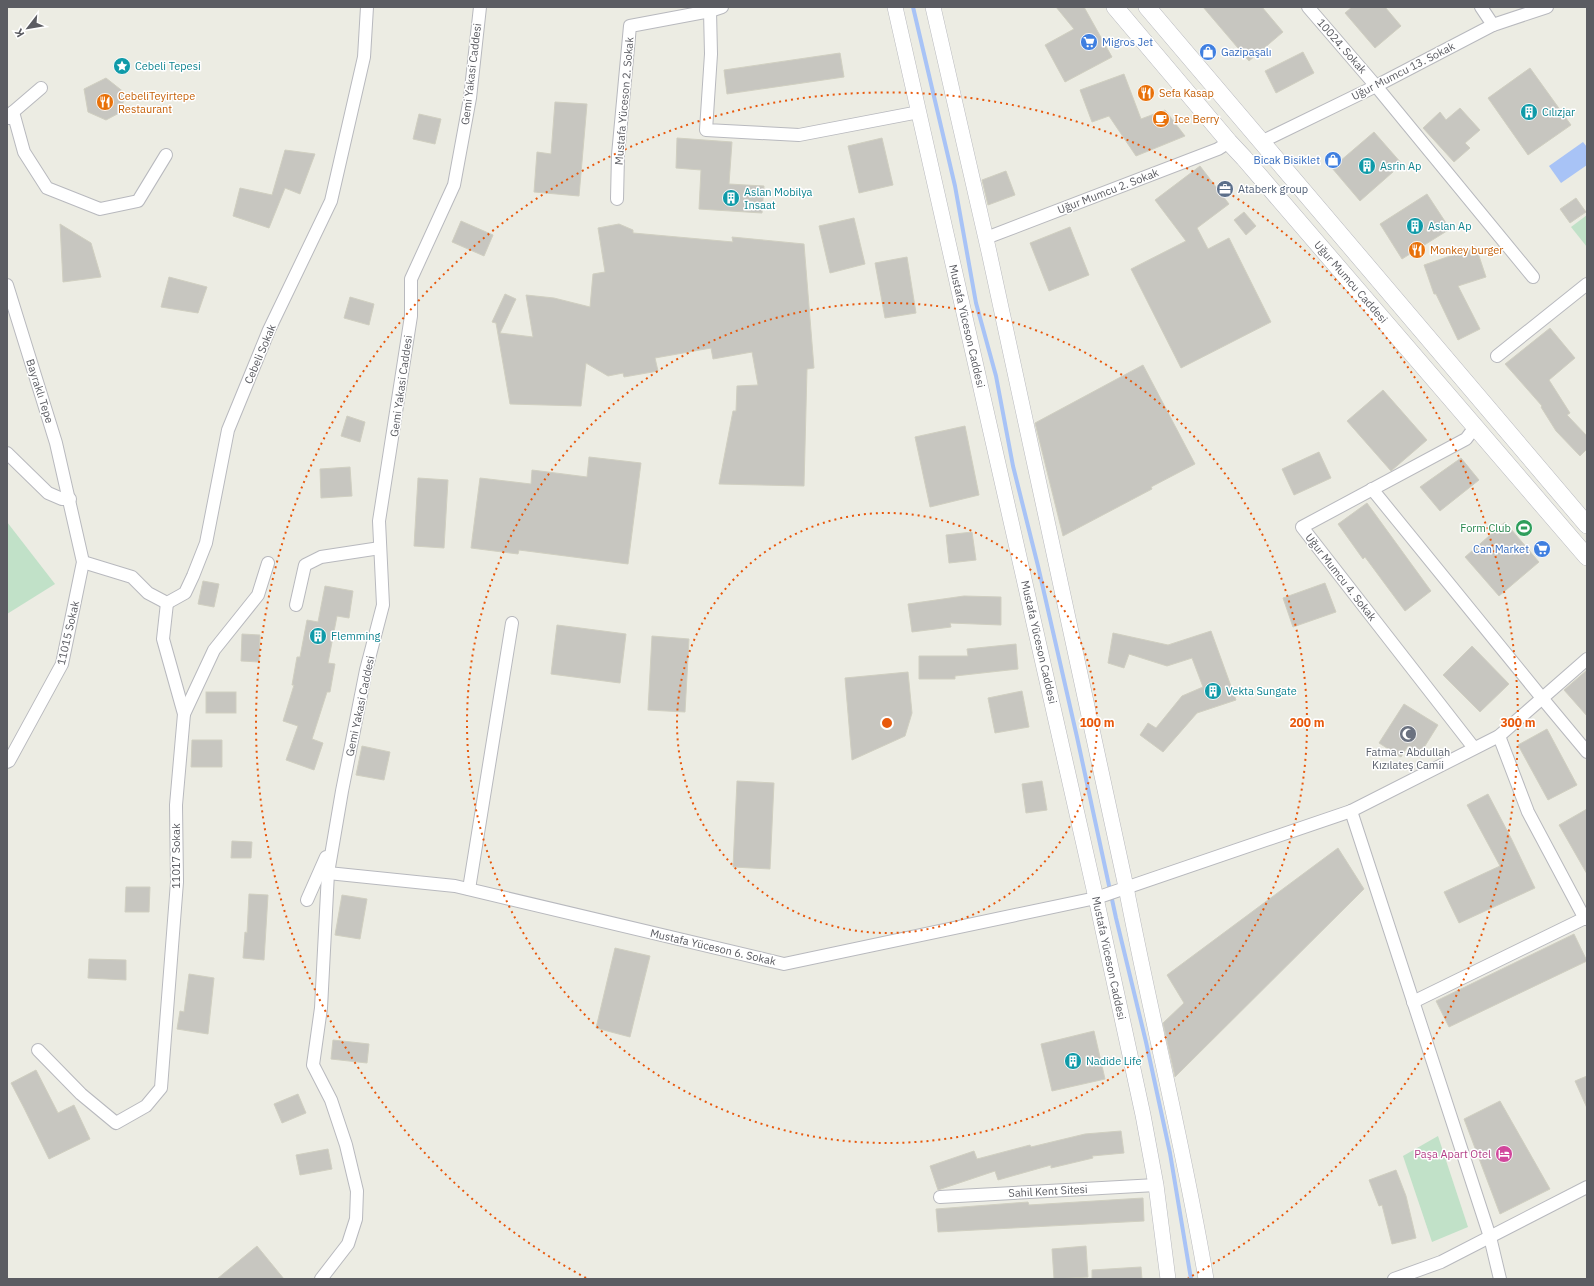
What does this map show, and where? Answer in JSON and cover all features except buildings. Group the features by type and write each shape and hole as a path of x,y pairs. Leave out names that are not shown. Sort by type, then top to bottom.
{"main road":[{"name":"Uğur Mumcu Caddesi","path":"1115,7 1229,142 1587,557"},
{"name":"Uğur Mumcu Caddesi","path":"1147,7 1587,524"}],"street":[{"name":"Cebeli Sokak","path":"167,603 185,593 193,576 206,542 228,430 269,330 331,201 364,58 366,7"},
{"name":"Gemi Yakasi Caddesi","path":"321,1279 348,1244 356,1219 356,1191 346,1145 331,1100 313,1065 320,1008 328,873 366,670 383,605 379,521 411,316 411,279 454,186 470,98 480,7"},
{"name":"Mustafa Yüceson 2. Sokak","path":"616,199 618,155 630,26 710,11 722,7"},
{"name":"Mustafa Yüceson Caddesi","path":"895,7 1100,897 1156,1185 1168,1279"},
{"path":"933,7 986,238 1121,889 1143,978 1186,1168 1206,1279"},
{"name":"10024. Sokak","path":"1308,7 1376,86 1533,277"},
{"path":"1481,7 1493,25"},
{"name":"Uğur Mumcu 13. Sokak","path":"1261,142 1376,86 1493,25 1547,7"},
{"path":"710,11 711,54 706,130 799,135 919,112"},
{"path":"41,88 10,117 24,152 47,188 100,209 138,201 166,156"},
{"name":"Uğur Mumcu 2. Sokak","path":"986,238 1218,149 1229,142"},
{"path":"1497,356 1587,284"},
{"name":"Bayraklı Tepe","path":"7,285 11,311 56,443 70,499 83,562"},
{"name":"Uğur Mumcu 4. Sokak","path":"1474,748 1302,527 1466,439 1475,427"},
{"path":"7,453 48,493 62,499 70,499"},
{"path":"1372,489 1587,752"},
{"path":"296,605 305,565 321,557 380,548"},
{"path":"83,562 132,578 148,592 167,603"},
{"name":"11015 Sokak","path":"7,762 9,761 62,664 83,562"},
{"path":"184,714 214,650 258,595 268,563"},
{"name":"11017 Sokak","path":"38,1050 81,1094 116,1123 146,1106 161,1088 177,882 176,805 184,714 163,639 167,603"},
{"path":"469,889 512,623"},
{"name":"Mustafa Yüceson 6. Sokak","path":"328,873 455,886 784,964 1100,897 1351,811 1499,736 1587,659"},
{"path":"1414,1002 1586,918 1528,812 1499,736"},
{"path":"1351,811 1490,1236 1500,1279"},
{"path":"307,900 325,858 331,853"},
{"name":"Sahil Kent Sitesi","path":"940,1196 1156,1185"},
{"path":"1394,1279 1441,1262 1587,1187"}],"green space":[{"path":"1587,215 1587,247 1571,227"},
{"path":"7,522 55,584 7,614"},
{"path":"1438,1136 1468,1227 1432,1242 1403,1156"}],"water":[{"path":"1583,142 1587,147 1587,165 1561,183 1549,166"}],"waterway":[{"path":"913,7 955,186 976,303 996,376 1013,466 1038,566 1116,918 1146,1042 1170,1153 1191,1279"}],"place":[{"name":"Migros Jet","path":"1089,42"},
{"name":"Gazipaşalı","path":"1208,52"},
{"name":"Cebeli Tepesi","path":"122,66"},
{"name":"Sefa Kasap","path":"1146,93"},
{"name":"CebeliTeyirtepe Restaurant","path":"105,102"},
{"name":"Cılızjar","path":"1529,112"},
{"name":"Ice Berry","path":"1161,119"},
{"name":"Bicak Bisiklet","path":"1333,160"},
{"name":"Asrin Ap","path":"1367,166"},
{"name":"Ataberk group","path":"1225,189"},
{"name":"Aslan Mobilya Insaat","path":"731,198"},
{"name":"Aslan Ap","path":"1415,226"},
{"name":"Monkey burger","path":"1417,250"},
{"name":"Form Club","path":"1524,528"},
{"name":"Can Market","path":"1542,549"},
{"name":"Flemming","path":"318,636"},
{"name":"Vekta Sungate","path":"1213,691"},
{"name":"Fatma - Abdullah Kızılateş Camii","path":"1408,734"},
{"name":"Nadide Life","path":"1073,1061"},
{"name":"Paşa Apart Otel","path":"1504,1154"}]}
